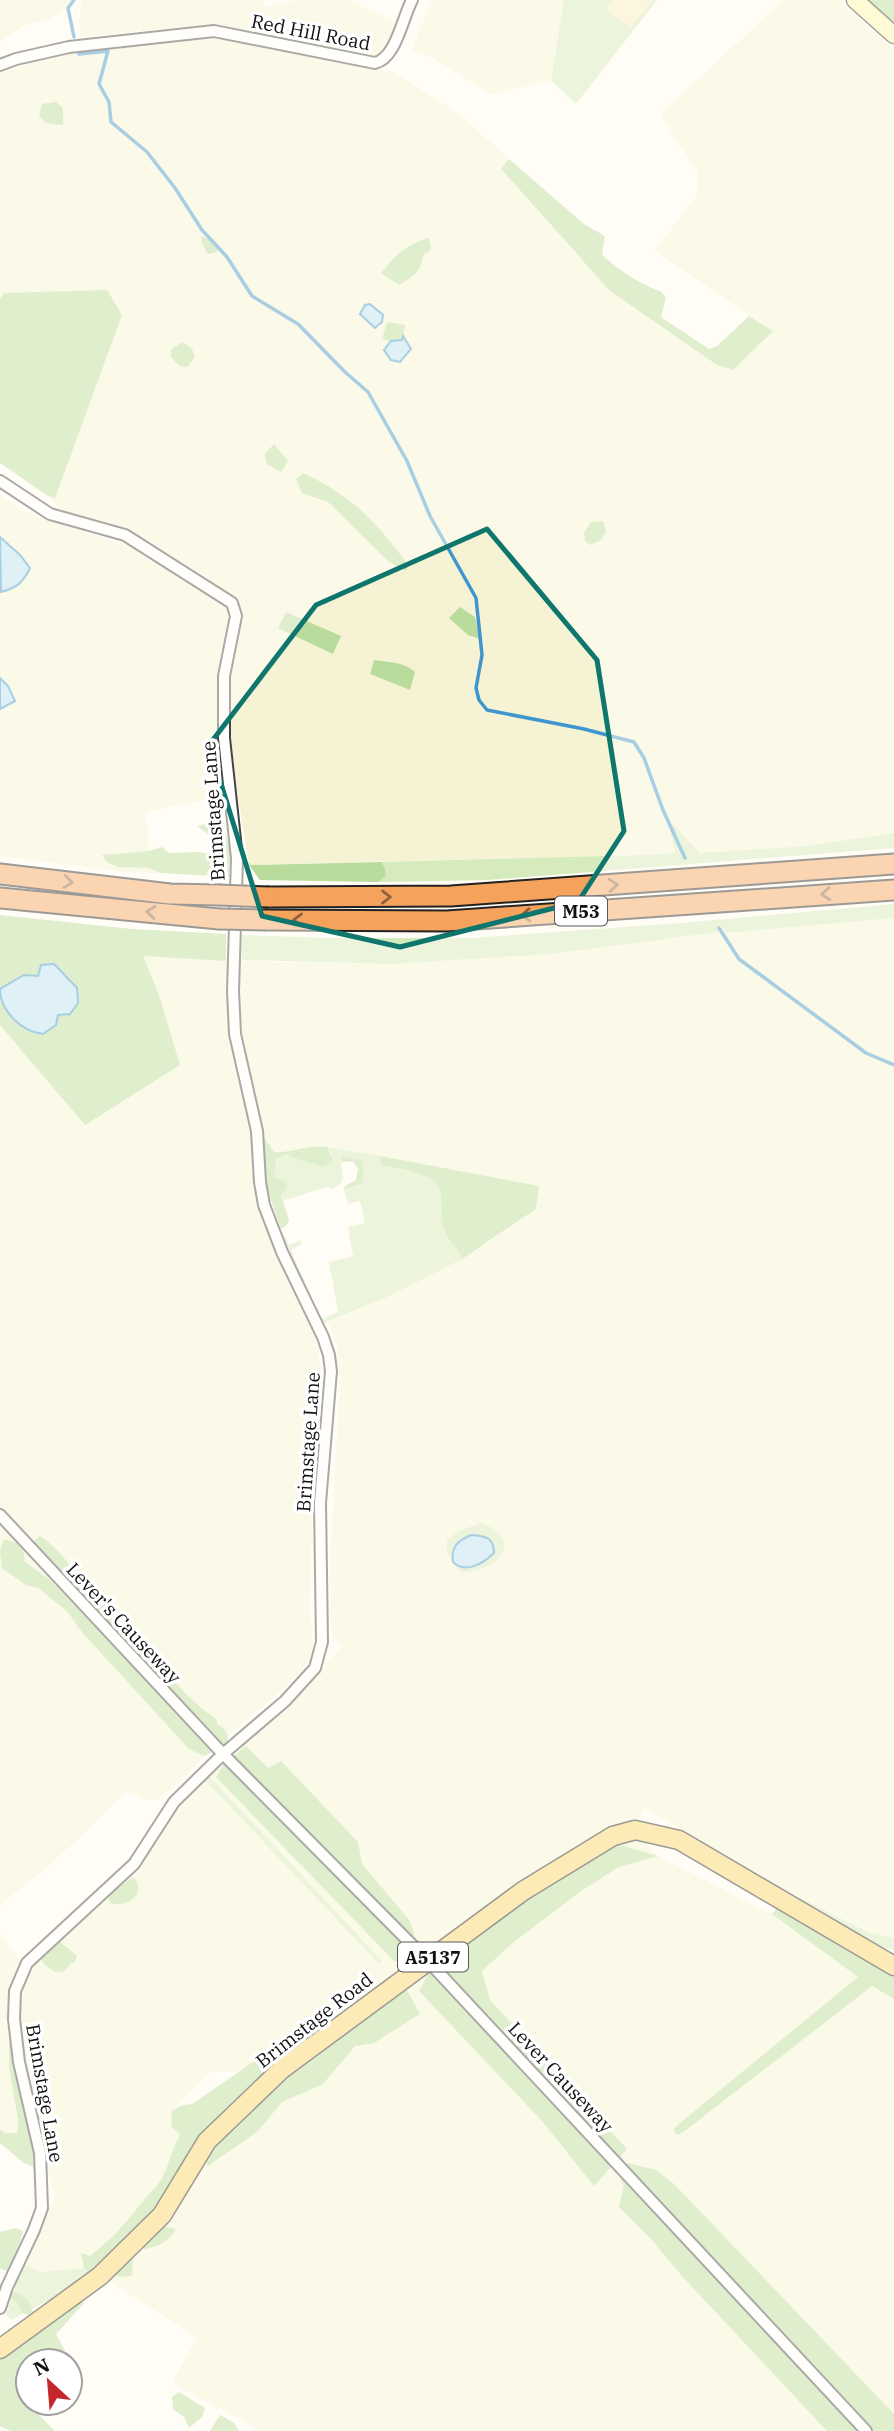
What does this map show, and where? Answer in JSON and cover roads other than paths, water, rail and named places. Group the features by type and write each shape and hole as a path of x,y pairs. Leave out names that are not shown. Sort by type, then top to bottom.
{"highway":[{"name":"M53","path":"0,874 170,894 269,897 451,896 894,864"},
{"name":"M53","path":"0,898 219,919 447,921 894,890"}],"main road":[{"path":"855,0 894,35"},
{"name":"Brimstage Road","path":"0,2349 100,2276 162,2215 207,2140 282,2069 535,1884 612,1836 635,1830 679,1840 894,1966"}],"street":[{"name":"Red Hill Road","path":"0,65 69,47 214,31 375,63 382,61 393,50 412,0"},
{"name":"Brimstage Lane","path":"0,481 50,514 125,535 232,603 236,616 224,676 224,738 237,858 233,991 235,1034 257,1131 264,1205 282,1252 323,1337 331,1371 320,1503 322,1643 314,1668 285,1701 223,1754 174,1802 134,1864 27,1963 15,1991 19,2062 40,2153 42,2208 34,2230 3,2289 0,2308"},
{"name":"Lever's Causeway","path":"0,1515 223,1754"},
{"name":"Lever Causeway","path":"223,1754 428,1961 866,2431"}],"water":[{"path":"370,304 383,315 382,322 375,328 360,314 365,305"},
{"path":"403,336 411,349 400,362 391,360 384,350 391,341 402,340"},
{"path":"0,537 30,568 18,584 1,592"},
{"path":"0,678 8,686 15,701 0,709"},
{"path":"54,964 77,988 78,1003 70,1014 58,1015 56,1025 43,1034 27,1029 14,1019 4,1005 0,989 24,975 38,976 41,965"},
{"path":"471,1535 488,1538 494,1553 474,1566 458,1566 453,1562 454,1548"}],"waterway":[{"path":"74,0 68,8 74,37"},
{"path":"79,54 108,51 99,84 109,102 111,122 147,152 175,188 202,230 227,257 252,296 298,324 368,392 407,461 430,516 476,598 482,655 476,688 479,700 487,710 634,742 644,758 663,810 685,858"},
{"path":"719,928 739,959 866,1053 894,1065"}]}
